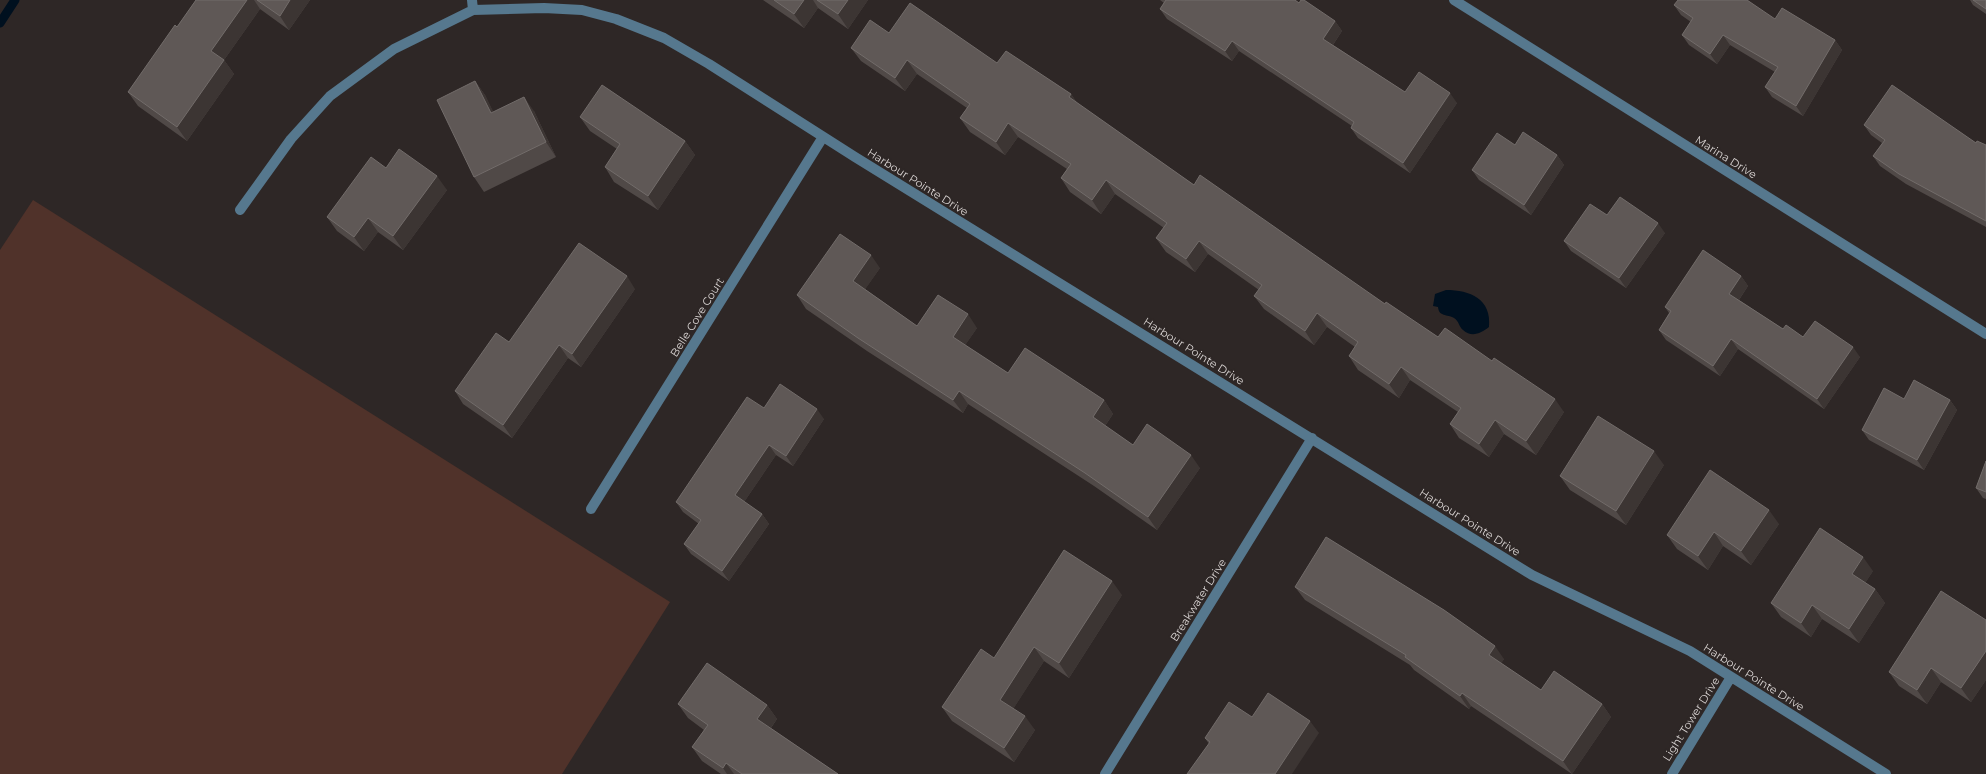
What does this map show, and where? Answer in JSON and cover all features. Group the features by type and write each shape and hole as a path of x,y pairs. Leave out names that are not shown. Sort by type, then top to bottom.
{"street":[{"name":"Marina Drive","path":"1454,0 1986,334"},
{"name":"Harbour Pointe Drive","path":"472,5 582,10 616,20 664,38 709,64 823,137 1532,575 1690,651 1886,774"},
{"path":"240,210 292,139 330,96 394,49 472,5"},
{"name":"Belle Cove Court","path":"591,509 823,137"},
{"name":"Breakwater Drive","path":"1105,774 1312,438"},
{"name":"Light Tower Drive","path":"1672,774 1731,677"}],"shaded area":[{"path":"33,200 670,602 562,774 0,774 0,250"}],"water":[{"path":"1446,290 1455,290 1471,294 1478,298 1487,309 1489,327 1480,333 1470,334 1462,329 1454,318 1442,314 1438,307 1433,306 1435,294"}],"building":[{"path":"196,0 247,0 211,51 224,60 177,127 128,92 175,25 177,27"},
{"path":"257,0 290,0 280,16"},
{"path":"774,0 804,0 794,14"},
{"path":"817,0 848,0 838,14"},
{"path":"1166,0 1295,0 1299,3 1301,0 1304,0 1335,21 1323,39 1405,92 1419,72 1450,93 1403,163 1351,128 1354,122 1232,41 1225,51 1160,9"},
{"path":"1678,0 1747,0 1775,19 1782,8 1835,40 1796,106 1765,87 1778,67 1723,35 1710,54 1682,35 1693,18 1674,5"},
{"path":"1973,0 1986,0 1986,9"},
{"path":"910,3 997,63 1006,51 1071,94 1069,97 1194,185 1200,175 1385,304 1386,302 1438,337 1445,328 1492,361 1494,358 1555,399 1526,441 1495,420 1479,444 1450,424 1461,408 1401,367 1389,384 1349,356 1358,342 1317,313 1305,331 1254,296 1262,285 1199,241 1186,259 1156,238 1167,223 1106,180 1092,200 1061,178 1071,164 1008,123 996,142 960,118 970,104 907,60 895,78 851,48 870,20 889,33"},
{"path":"475,81 491,113 524,97 546,142 474,177 437,100"},
{"path":"602,85 685,141 648,196 605,167 620,144 580,117"},
{"path":"1892,85 1976,143 1977,141 1986,145 1986,221 1899,174 1873,156 1885,140 1864,125"},
{"path":"1523,132 1557,155 1524,205 1472,170 1497,133 1515,145"},
{"path":"399,149 437,176 393,236 368,218 354,237 327,217 371,157 386,168"},
{"path":"1620,197 1658,223 1619,278 1564,241 1590,204 1607,215"},
{"path":"840,234 871,255 853,281 917,326 938,295 968,314 953,337 1008,373 1025,348 1104,400 1093,417 1133,445 1147,424 1191,455 1148,517 1085,473 959,391 953,400 858,338 797,295"},
{"path":"579,243 627,276 572,354 559,345 503,425 455,391 496,333 509,342"},
{"path":"1703,250 1741,276 1729,294 1783,329 1786,325 1803,337 1815,321 1853,347 1817,399 1731,339 1713,366 1659,330 1671,311 1665,307"},
{"path":"1914,380 1950,400 1917,460 1862,430 1884,388 1904,399"},
{"path":"780,384 817,409 786,456 769,445 735,495 762,514 722,571 684,544 701,520 676,502 747,397 764,408"},
{"path":"1598,416 1654,451 1616,511 1560,476"},
{"path":"1986,461 1986,492 1976,488"},
{"path":"1710,470 1769,510 1741,551 1714,532 1698,556 1667,535"},
{"path":"1820,528 1863,557 1852,574 1875,589 1849,629 1812,605 1801,623 1771,603"},
{"path":"1326,537 1444,610 1495,646 1489,655 1541,690 1554,671 1602,704 1563,761 1462,693 1460,696 1405,657 1406,655 1295,587"},
{"path":"1064,550 1112,581 1059,663 1034,647 1000,700 1025,716 1004,748 942,707 981,649 994,658"},
{"path":"1941,591 1986,620 1986,651 1961,688 1931,668 1917,690 1889,672"},
{"path":"707,663 767,705 757,719 838,774 742,774 726,763 723,768 692,747 708,725 678,704"},
{"path":"1268,693 1310,721 1275,774 1187,774 1210,742 1205,738 1229,702 1252,717"}],"waterway":[{"path":"0,23 15,0"}]}
